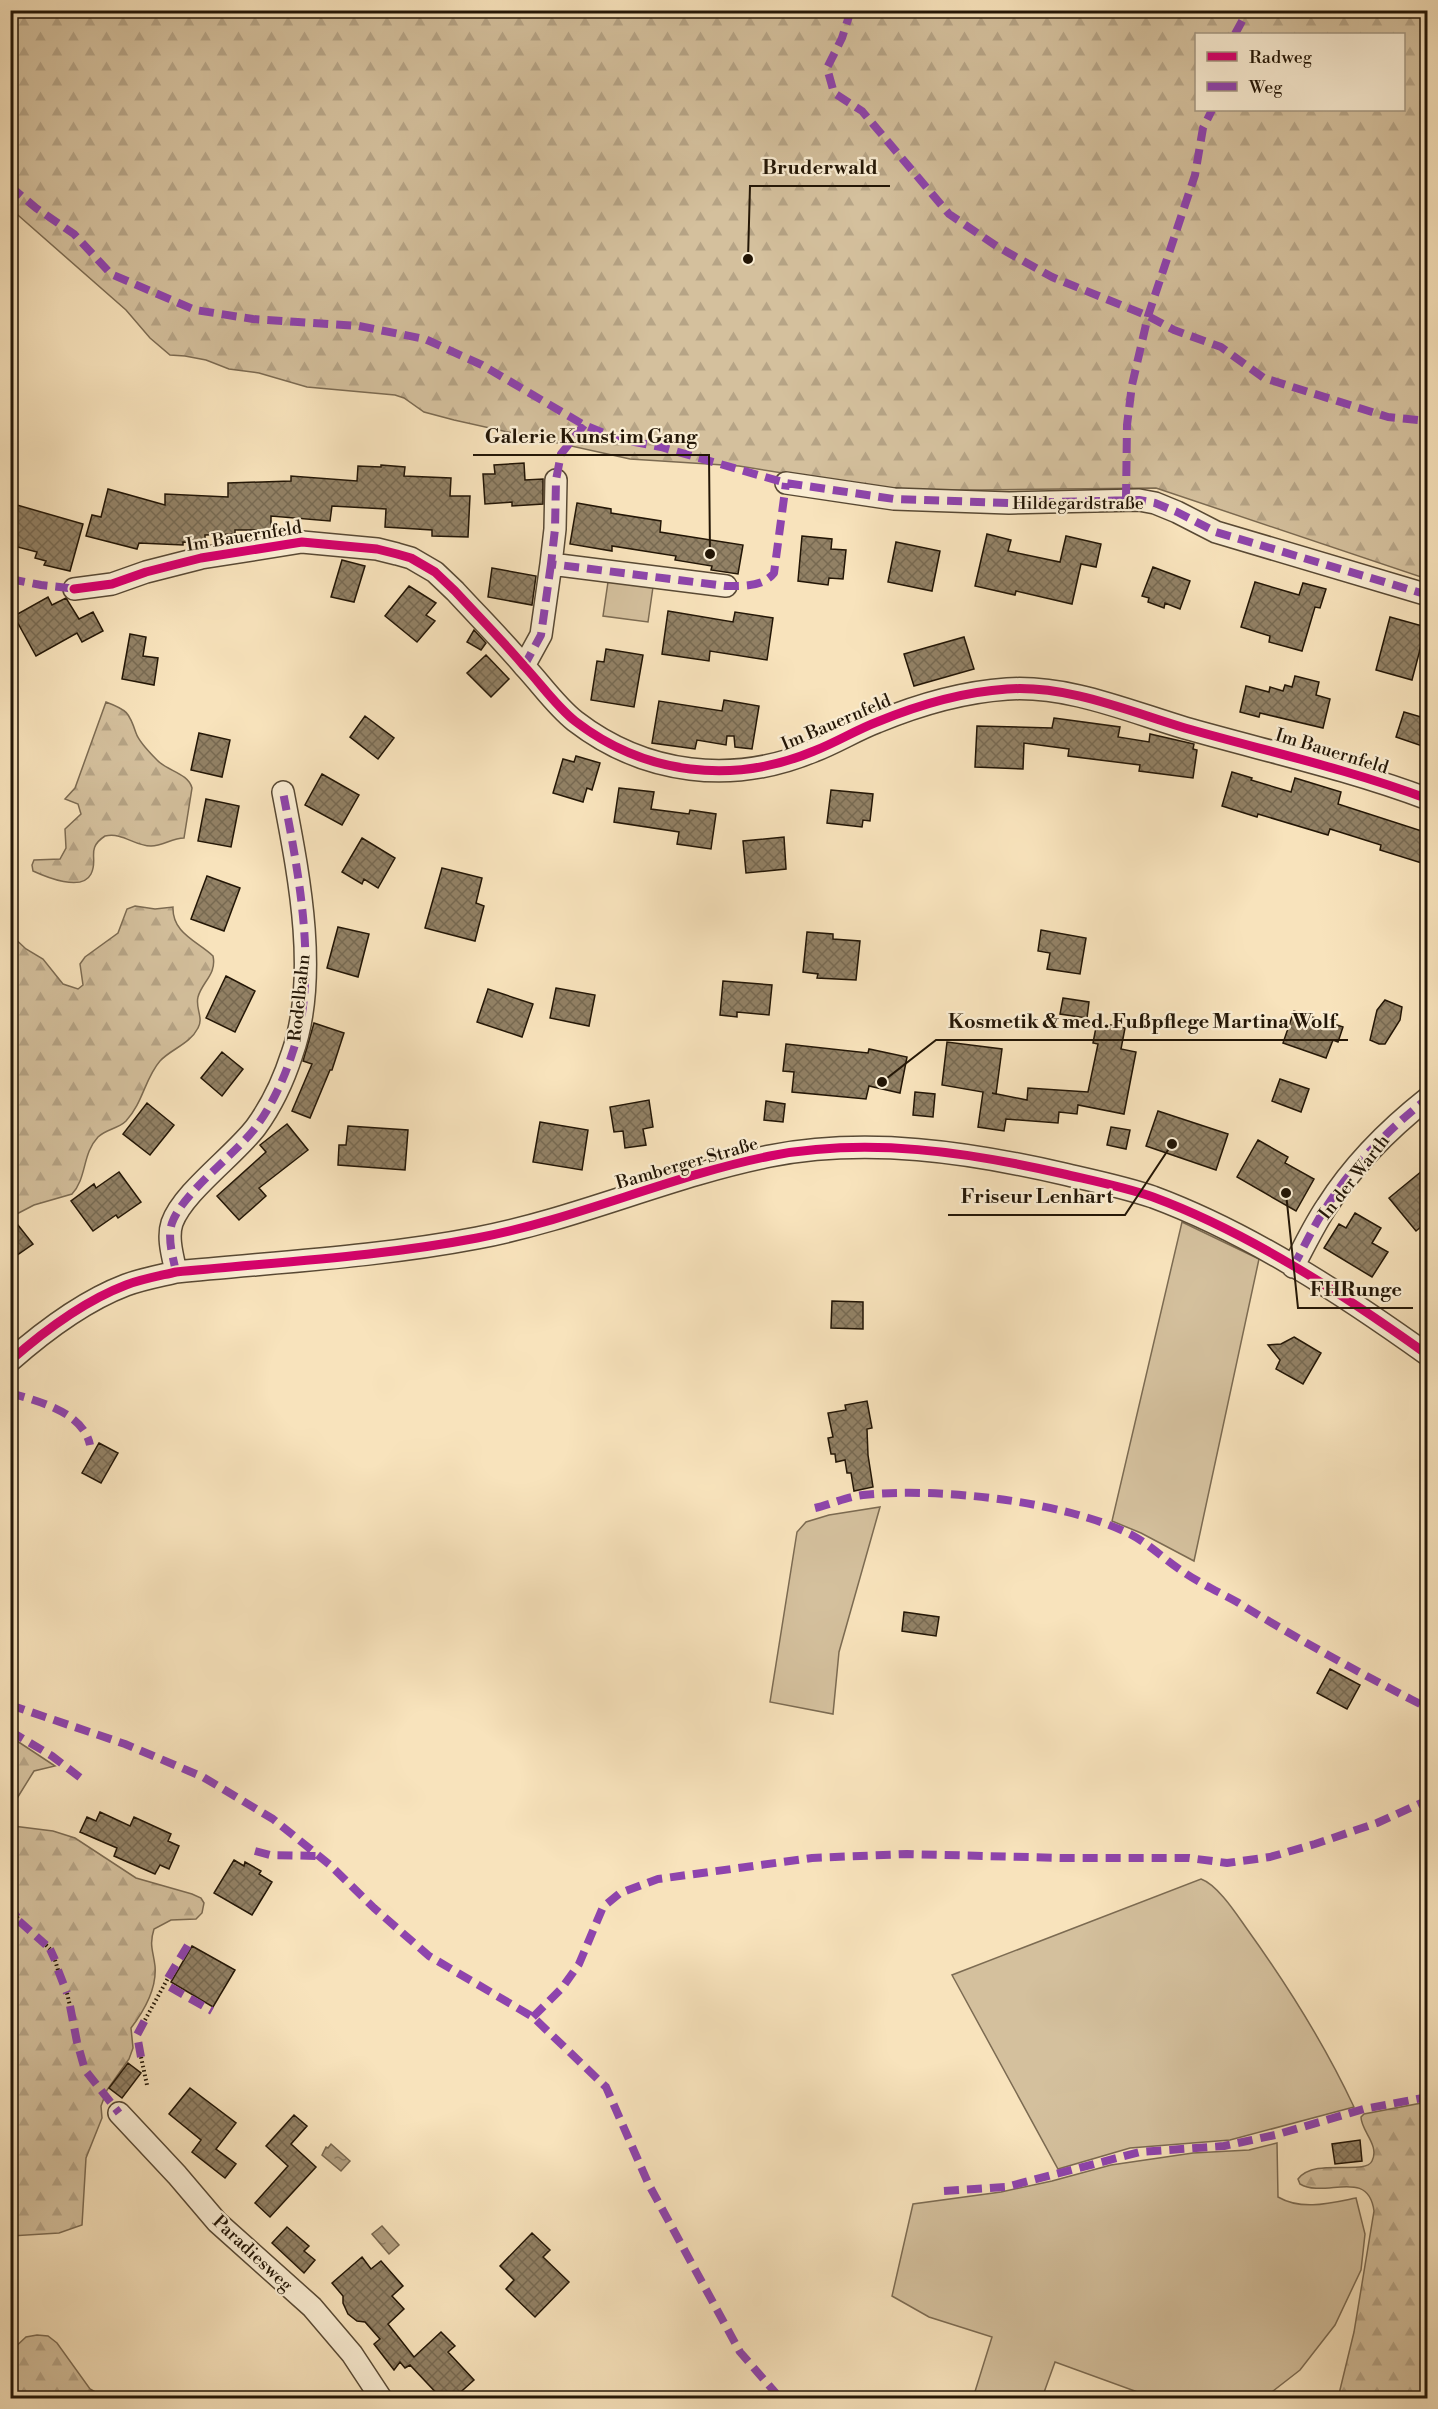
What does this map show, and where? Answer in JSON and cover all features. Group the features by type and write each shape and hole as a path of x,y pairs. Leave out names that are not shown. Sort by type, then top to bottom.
{"street":[{"path":"524,666 541,634 555,529 556,480"},
{"name":"Hildegardstraße","path":"786,483 894,498 1009,503 1139,500 1155,503 1177,512 1216,532 1428,595"},
{"name":"Im Bauernfeld","path":"74,589 112,584 192,560 287,543 322,542 377,549 411,558 435,572 574,720 624,751 690,771 752,770 814,752 875,722 903,712 954,697 1010,689 1045,691 1100,702 1187,728 1324,764 1428,799"},
{"path":"551,564 726,586"},
{"name":"Rodelbahn","path":"176,1272 170,1236 176,1215 187,1199 255,1128 272,1102 293,1052 304,987 305,934 297,866 283,792"},
{"name":"In der Warth","path":"1293,1267 1327,1206 1362,1162 1403,1118 1428,1098"},
{"name":"Bamberger Straße","path":"10,1361 49,1329 115,1290 128,1284 176,1272 330,1259 476,1238 572,1214 719,1168 770,1156 809,1150 884,1148 950,1152 1010,1161 1121,1187 1154,1198 1215,1224 1293,1267 1428,1355"},
{"name":"Paradiesweg","path":"119,2114 177,2175 217,2222 312,2307 352,2354 381,2398"}],"path":[{"path":"46,1945 50,1949"},
{"path":"55,1960 58,1970"},
{"path":"145,2020 168,1978"},
{"path":"165,1984 170,1987"},
{"path":"67,1993 70,2006"},
{"path":"141,2057 147,2085"}],"green space":[{"path":"11,11 1427,11 1427,579 1156,488 896,491 739,466 630,459 424,412 404,398 395,395 307,387 259,373 229,369 206,360 170,355 150,338 126,310 11,209"},
{"path":"608,582 653,587 648,622 603,616"},
{"path":"106,702 119,707 126,713 142,744 161,764 182,775 190,783 192,788 184,838 151,846 123,837 105,836 94,850 91,874 80,882 63,882 33,871 32,865 34,860 60,859 66,848 65,829 81,814 78,804 65,799 75,788"},
{"path":"135,906 155,909 173,907 174,916 181,930 213,956 213,968 198,997 200,1024 195,1034 160,1061 126,1121 98,1137 89,1151 80,1181 72,1194 34,1205 11,1217 10,1060 15,1045 10,1030 11,935 26,949 43,959 63,984 78,989 83,985 80,964 85,957 118,933 127,909"},
{"path":"1182,1222 1259,1259 1194,1561 1141,1533 1112,1521"},
{"path":"880,1507 839,1652 833,1714 770,1702 797,1532 806,1522 829,1515"},
{"path":"11,1737 55,1766 34,1771 11,1808"},
{"path":"10,1823 13,1826 53,1831 75,1838 136,1878 192,1894 201,1898 204,1903 202,1913 196,1919 171,1920 154,1929 152,1944 155,1966 154,1983 145,2007 131,2028 133,2048 129,2059 107,2090 101,2106 102,2118 86,2158 82,2225 59,2233 11,2236"},
{"path":"1201,1879 1214,1887 1227,1901 1277,1972 1305,2015 1354,2107 1230,2140 1130,2148 1058,2169 952,1975"},
{"path":"1427,2102 1427,2398 1338,2398 1354,2332 1374,2211 1370,2198 1363,2190 1355,2187 1310,2188 1300,2184 1298,2179 1316,2169 1368,2165 1372,2161 1374,2149 1361,2117 1364,2114"},
{"path":"1277,2143 1278,2197 1307,2205 1327,2204 1356,2198 1365,2234 1361,2270 1335,2325 1300,2370 1264,2398 1154,2398 1055,2362 1042,2398 973,2398 992,2337 929,2317 892,2296 913,2204 1001,2192 1111,2165 1193,2153 1249,2150"},
{"path":"48,2336 57,2343 90,2389 106,2398 11,2398 11,2351 26,2337"}],"water":[{"path":"331,2144 350,2161 341,2171 322,2155 326,2147 328,2148"},
{"path":"382,2226 399,2245 389,2254 372,2234"}],"building":[{"path":"524,463 525,480 543,479 543,504 512,506 512,502 485,504 483,474 495,474 494,465"},
{"path":"381,465 405,467 404,476 451,478 450,496 470,496 468,537 432,536 432,530 385,527 386,509 332,506 330,521 271,516 271,530 235,530 235,534 205,535 205,543 183,542 183,545 139,543 137,549 86,536 92,515 101,517 108,489 165,505 165,494 228,497 228,483 291,481 291,476 357,481 358,466 381,467"},
{"path":"10,503 83,524 70,571 44,565 46,561 35,558 37,552 10,545"},
{"path":"577,503 611,509 611,513 661,521 660,532 743,545 738,574 711,570 712,566 675,560 676,556 612,546 612,551 570,544"},
{"path":"987,534 1011,540 1008,551 1060,562 1066,536 1101,544 1096,567 1081,564 1072,604 1016,591 1015,595 975,586"},
{"path":"802,536 832,539 831,549 846,550 843,579 829,578 828,585 798,581"},
{"path":"896,542 940,551 932,591 888,582"},
{"path":"342,560 365,566 354,602 331,597"},
{"path":"1153,567 1190,581 1180,609 1165,603 1164,608 1148,602 1149,598 1142,596"},
{"path":"492,568 536,576 532,605 488,597"},
{"path":"1255,582 1299,595 1303,583 1326,589 1320,608 1315,607 1302,651 1269,642 1270,636 1241,627"},
{"path":"409,586 436,603 426,615 435,621 417,642 385,616"},
{"path":"48,597 52,605 66,598 79,619 93,612 103,631 82,642 77,633 36,656 14,616"},
{"path":"668,611 733,622 735,612 773,618 767,660 710,651 709,661 662,654"},
{"path":"1390,617 1426,627 1412,680 1376,670"},
{"path":"474,630 486,643 481,650 467,642"},
{"path":"130,634 146,637 143,656 158,658 154,685 122,679"},
{"path":"964,637 974,669 914,686 904,654"},
{"path":"606,649 643,655 634,707 591,700 597,661 604,662"},
{"path":"486,655 509,679 491,697 467,673"},
{"path":"1295,676 1319,682 1316,695 1330,699 1323,728 1260,713 1259,717 1240,712 1246,686 1269,692 1270,687 1283,691 1285,685 1292,687"},
{"path":"724,700 759,706 752,749 735,747 734,736 727,736 726,745 697,740 695,749 652,743 659,701 722,711"},
{"path":"1404,712 1428,719 1428,748 1396,737"},
{"path":"365,716 394,738 378,759 350,737"},
{"path":"1054,718 1120,727 1118,737 1149,742 1150,734 1194,744 1193,749 1197,750 1193,778 1139,771 1140,765 1068,756 1069,749 1024,743 1023,769 975,767 977,726 1052,728"},
{"path":"199,733 230,740 222,777 191,770"},
{"path":"576,756 600,763 592,790 587,788 583,802 553,793 563,759 574,762"},
{"path":"1232,772 1291,792 1295,778 1341,792 1338,804 1428,833 1428,865 1380,850 1381,845 1330,829 1328,835 1222,806"},
{"path":"322,774 359,795 342,825 305,805"},
{"path":"619,788 654,792 651,809 689,814 690,810 716,814 711,849 677,844 679,832 614,822"},
{"path":"831,790 873,794 870,821 863,820 862,827 827,823"},
{"path":"206,799 239,806 231,847 198,841"},
{"path":"784,837 786,869 746,873 743,841"},
{"path":"362,838 395,858 378,888 364,879 362,884 342,872"},
{"path":"442,868 482,878 476,903 484,906 475,941 425,928"},
{"path":"207,876 240,888 224,931 191,919"},
{"path":"338,927 369,934 358,977 327,968"},
{"path":"1041,930 1086,938 1080,974 1047,969 1050,953 1038,951"},
{"path":"807,932 833,934 833,939 860,941 856,980 817,978 818,974 803,972"},
{"path":"226,976 255,991 235,1032 206,1018"},
{"path":"723,981 772,985 769,1015 737,1012 737,1017 720,1015"},
{"path":"556,988 595,995 589,1026 550,1018"},
{"path":"488,989 533,1004 522,1037 477,1022"},
{"path":"1063,998 1089,1002 1087,1018 1060,1014"},
{"path":"1385,1000 1402,1007 1400,1020 1385,1044 1379,1044 1370,1040 1377,1010"},
{"path":"1294,1011 1343,1027 1338,1042 1333,1040 1326,1058 1283,1043"},
{"path":"1097,1022 1125,1028 1121,1049 1136,1052 1124,1114 1078,1105 1077,1114 1059,1112 1058,1123 1006,1119 1004,1131 978,1127 983,1092 942,1085 947,1042 1002,1049 996,1094 1027,1100 1028,1088 1088,1092 1098,1044 1093,1043"},
{"path":"314,1023 344,1033 332,1070 330,1070 310,1118 292,1111 312,1064 303,1061"},
{"path":"786,1044 868,1053 869,1049 907,1057 900,1093 869,1086 866,1099 792,1092 794,1072 783,1071"},
{"path":"222,1052 243,1069 222,1096 201,1078"},
{"path":"1280,1079 1309,1089 1301,1112 1272,1101"},
{"path":"915,1092 935,1094 933,1117 913,1115"},
{"path":"649,1100 653,1127 643,1129 646,1145 625,1148 623,1131 614,1132 610,1107"},
{"path":"766,1101 785,1104 783,1122 764,1120"},
{"path":"147,1103 174,1125 150,1155 123,1134"},
{"path":"1158,1111 1228,1134 1216,1170 1146,1146"},
{"path":"540,1122 588,1130 582,1170 533,1162"},
{"path":"287,1124 308,1150 259,1188 266,1196 239,1220 217,1196 266,1152 260,1145"},
{"path":"348,1126 408,1130 405,1170 338,1165 339,1145 346,1145"},
{"path":"1111,1127 1130,1130 1126,1149 1107,1145"},
{"path":"1258,1140 1288,1157 1285,1163 1314,1179 1296,1211 1237,1177"},
{"path":"1428,1166 1428,1221 1416,1231 1389,1198"},
{"path":"119,1172 141,1202 118,1218 116,1215 93,1231 71,1201 94,1184 96,1188"},
{"path":"1355,1213 1381,1228 1372,1243 1388,1252 1372,1277 1324,1248 1339,1224 1346,1228"},
{"path":"10,1215 33,1244 10,1260"},
{"path":"832,1301 863,1302 863,1329 831,1328"},
{"path":"1294,1337 1321,1353 1303,1384 1276,1369 1280,1360 1268,1345 1281,1344"},
{"path":"867,1401 872,1428 867,1429 873,1487 854,1491 851,1473 847,1473 845,1460 836,1462 835,1454 831,1454 828,1438 833,1437 828,1413 846,1410 845,1405"},
{"path":"99,1443 118,1453 101,1483 82,1473"},
{"path":"904,1612 939,1617 936,1636 902,1631"},
{"path":"1330,1669 1360,1685 1347,1709 1317,1693"},
{"path":"100,1812 130,1826 134,1817 171,1834 168,1841 179,1846 169,1869 160,1865 155,1874 114,1856 117,1848 80,1832 87,1817 96,1821"},
{"path":"234,1860 244,1866 245,1862 261,1871 259,1874 272,1882 252,1915 214,1893"},
{"path":"192,1946 235,1970 213,2007 171,1982"},
{"path":"128,2063 141,2073 122,2098 109,2088"},
{"path":"190,2088 236,2123 216,2149 236,2164 225,2178 192,2152 201,2140 169,2114"},
{"path":"294,2115 307,2126 291,2144 316,2167 270,2217 255,2203 288,2166 266,2146"},
{"path":"1360,2140 1362,2161 1335,2164 1332,2144"},
{"path":"287,2227 309,2246 304,2251 315,2260 304,2273 272,2243"},
{"path":"532,2233 550,2250 543,2257 569,2282 535,2317 506,2289 514,2280 500,2266"},
{"path":"362,2257 371,2269 381,2261 403,2286 392,2296 404,2309 388,2324 414,2357 441,2332 455,2346 448,2352 474,2380 454,2398 441,2398 410,2365 405,2368 400,2362 394,2370 374,2344 380,2339 365,2322 357,2321 348,2314 343,2303 343,2296 332,2283"}],"marked path":[{"path":"851,10 842,38 827,68 834,93 862,111 949,214 998,247 1052,277 1148,316 1174,330 1221,347 1264,378 1388,417 1428,421"},
{"path":"1236,33 1248,10"},
{"path":"1126,499 1127,425 1132,385 1148,316 1195,175 1203,128 1212,111"},
{"path":"10,186 36,208 74,234 111,274 195,310 253,319 359,326 425,339 482,365 584,425 619,439 661,447 786,483 894,499 1009,503 1139,500 1155,503 1216,532 1428,595"},
{"path":"584,425 561,454 556,480 555,529 551,564 726,586 746,586 764,581 774,573 786,483"},
{"path":"524,666 541,635 551,564"},
{"path":"10,579 77,589"},
{"path":"176,1272 171,1248 172,1223 178,1211 198,1186 247,1138 262,1119 285,1073 300,1024 305,991 304,923 295,855 283,792"},
{"path":"1293,1267 1322,1213 1348,1176 1386,1135 1428,1098"},
{"path":"10,1393 46,1404 69,1416 86,1434 90,1445"},
{"path":"815,1508 863,1495 927,1493 1000,1499 1036,1505 1102,1523 1130,1534 1195,1580 1331,1657 1428,1708"},
{"path":"10,1705 125,1744 203,1777 273,1819 330,1865 374,1908 429,1956 533,2017 606,2087 649,2185 740,2352 780,2398"},
{"path":"10,1731 52,1756 86,1782"},
{"path":"533,2017 562,1988 579,1964 603,1907 620,1893 658,1879 812,1858 907,1854 1189,1858 1227,1863 1270,1857 1315,1844 1377,1823 1428,1800"},
{"path":"255,1851 270,1855 320,1856"},
{"path":"10,1907 17,1917"},
{"path":"19,1921 46,1945"},
{"path":"168,1978 188,1945"},
{"path":"50,1949 55,1960"},
{"path":"58,1970 67,1993"},
{"path":"170,1987 212,2011"},
{"path":"70,2006 85,2070 119,2113"},
{"path":"141,2057 137,2035 145,2020"},
{"path":"944,2191 1006,2187 1140,2152 1224,2146 1275,2135 1364,2109 1428,2097"}],"cycle path":[{"path":"74,589 112,584 146,572 201,558 302,542 377,549 411,558 435,572 575,721 602,739 630,753 660,763 690,769 721,771 783,762 814,751 869,725 925,705 974,693 1030,689 1053,691 1098,701 1185,728 1337,769 1428,799"},
{"path":"10,1361 51,1328 95,1299 132,1283 151,1278 176,1272 440,1245 551,1220 733,1164 807,1150 844,1148 918,1150 991,1159 1098,1182 1153,1197 1225,1228 1295,1267 1428,1355"}],"place":[{"name":"Bruderwald","path":"748,259"},
{"name":"Galerie Kunst im Gang","path":"710,554"},
{"name":"Kosmetik & med. Fußpflege Martina Wolf","path":"882,1082"},
{"name":"Friseur Lenhart","path":"1172,1144"},
{"name":"FHRunge","path":"1286,1193"}]}
